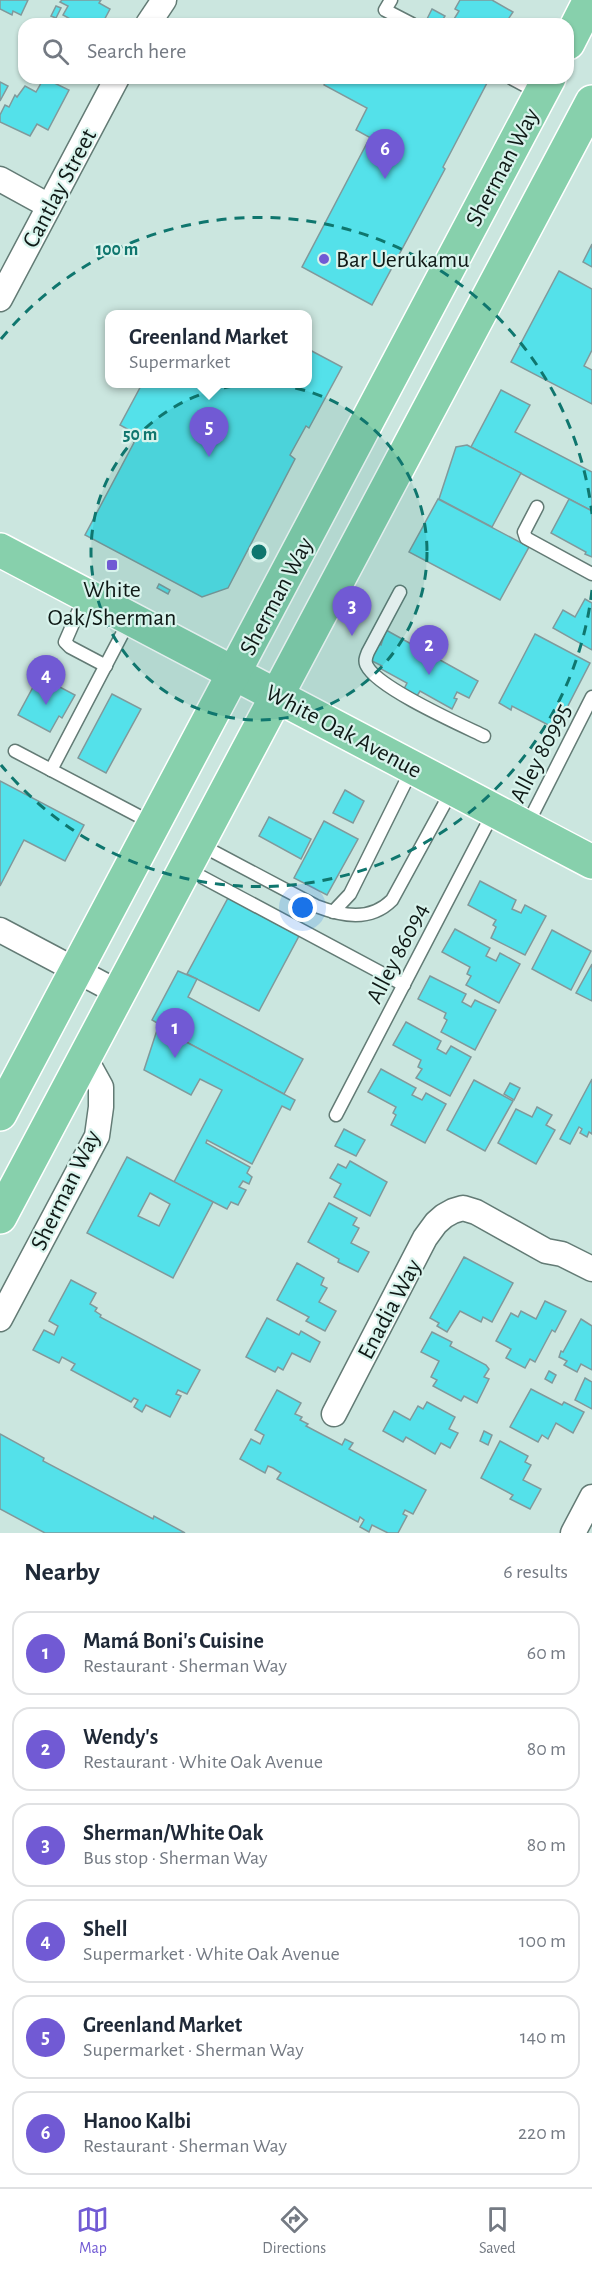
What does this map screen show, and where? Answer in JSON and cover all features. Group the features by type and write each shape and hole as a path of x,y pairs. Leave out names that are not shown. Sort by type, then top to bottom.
{"main road":[{"path":"574,31 591,0"},
{"name":"Sherman Way","path":"0,1114 545,86"},
{"name":"Sherman Way","path":"0,1217 592,102"},
{"name":"White Oak Avenue","path":"0,550 592,862"}],"street":[{"path":"152,18 164,0"},
{"name":"Cantlay Street","path":"0,299 114,84"},
{"path":"0,179 50,206"},
{"path":"0,930 119,993"},
{"name":"Sherman Way","path":"1,1314 97,1136 101,1107 100,1087 85,1058"},
{"name":"Enadia Way","path":"334,1414 425,1238 436,1223 453,1211 463,1208 476,1212 546,1251 562,1254 592,1269"},
{"path":"573,1533 592,1497"}],"lane":[{"path":"391,0 386,10 401,18"},
{"path":"537,507 524,532 526,538 592,574"},
{"path":"400,592 368,652 366,665 373,674 394,689 484,736"},
{"path":"86,594 65,642 106,666"},
{"path":"51,770 131,618"},
{"name":"Alley 80995","path":"526,827 592,697"},
{"path":"15,751 154,824"},
{"path":"333,912 351,894 413,768"},
{"path":"193,856 333,912 356,916 370,915 383,909 392,900 453,789"},
{"name":"Alley 86094","path":"336,1115 495,810"},
{"path":"193,856 404,985"}],"building":[{"path":"0,0 28,0 21,15 13,11 12,15 0,9"},
{"path":"62,0 101,0 99,3 110,9 105,18 68,18 63,15 68,6 60,2"},
{"path":"460,0 492,0 513,12 509,18 455,18 459,11 455,9"},
{"path":"56,6 61,8 56,18 51,16"},
{"path":"432,9 445,16 444,18 428,18"},
{"path":"0,82 8,86 0,101"},
{"path":"41,84 56,84 69,90 48,130 37,124 30,136 0,122 0,115 5,105 9,107 15,95 17,97 25,86 36,92"},
{"path":"486,84 443,167 445,169 372,305 302,267 367,143 388,155 391,149 356,130 367,108 324,85"},
{"path":"592,244 592,267 583,262"},
{"path":"559,271 592,289 592,350 584,366 592,370 592,404 511,362"},
{"path":"312,351 342,367 309,428 306,426 290,455 295,459 228,588 202,597 85,535 138,435 120,425 140,388 312,388"},
{"path":"501,390 530,405 515,432 592,472 592,511 471,447"},
{"path":"467,445 521,473 492,527 439,499 456,447"},
{"path":"438,499 529,547 500,600 409,552"},
{"path":"569,499 592,511 592,557 551,533"},
{"path":"159,584 170,590 168,594 157,588"},
{"path":"585,599 592,603 592,650 553,628 563,610 575,617"},
{"path":"386,630 478,681 469,698 457,692 454,698 457,699 452,709 420,691 417,696 404,689 407,683 381,669 382,666 370,660 379,644 381,645"},
{"path":"535,634 590,663 556,729 512,706 511,710 499,703"},
{"path":"39,676 75,695 62,718 59,716 50,732 18,715"},
{"path":"112,694 141,709 106,773 78,758"},
{"path":"0,781 84,825 65,861 24,840 0,886"},
{"path":"345,790 364,801 353,823 333,813"},
{"path":"269,817 311,839 301,859 259,836"},
{"path":"324,821 358,839 327,895 294,878"},
{"path":"480,881 516,900 512,909 521,913 525,905 546,916 525,955 491,938 496,927 493,925 496,920 468,905"},
{"path":"228,898 299,936 259,1011 187,974"},
{"path":"455,929 490,948 486,956 496,961 500,953 520,964 499,1003 466,985 471,976 467,974 470,967 442,952"},
{"path":"552,930 591,951 571,990 532,969"},
{"path":"592,964 592,1001 576,993"},
{"path":"178,971 197,979 188,997 303,1059 284,1094 158,1027 159,1024 152,1020"},
{"path":"430,976 466,994 462,1002 471,1007 475,1000 496,1010 475,1050 441,1032 447,1020 444,1018 446,1013 418,999"},
{"path":"406,1022 441,1041 437,1049 446,1054 451,1046 471,1057 450,1096 416,1078 422,1069 418,1067 421,1060 393,1045"},
{"path":"158,1027 295,1100 290,1110 282,1106 252,1164 207,1140 206,1143 250,1167 247,1173 252,1177 249,1184 243,1181 239,1187 246,1190 238,1205 231,1202 227,1209 174,1182 222,1090 200,1079 191,1095 144,1070"},
{"path":"381,1069 416,1088 412,1095 422,1100 426,1093 446,1104 425,1143 391,1125 396,1115 393,1113 396,1107 368,1092"},
{"path":"592,1079 592,1134 589,1132 587,1137 580,1133 582,1129 579,1127 570,1144 560,1139"},
{"path":"474,1080 513,1101 485,1151 447,1130"},
{"path":"510,1083 520,1088 514,1100 504,1094"},
{"path":"537,1107 552,1115 546,1125 555,1130 536,1164 498,1143 516,1109 532,1117"},
{"path":"344,1129 365,1140 356,1156 335,1146"},
{"path":"127,1157 213,1202 173,1278 87,1233","holes":["150,1193 170,1204 159,1226 138,1216"]},
{"path":"350,1161 387,1182 370,1216 334,1197 341,1184 330,1178 338,1164 346,1168"},
{"path":"329,1203 357,1218 353,1225 359,1228 351,1243 369,1252 358,1272 308,1242"},
{"path":"464,1257 513,1283 492,1322 483,1317 481,1322 460,1311 447,1332 437,1326 439,1323 430,1318"},
{"path":"297,1263 324,1278 321,1285 327,1288 319,1302 336,1311 325,1331 306,1321 309,1317 277,1300"},
{"path":"71,1280 96,1293 90,1304 97,1308 95,1311 101,1315 100,1317 200,1370 187,1394 178,1390 176,1394 181,1396 170,1417 146,1405 142,1412 134,1407 138,1400 134,1398 131,1402 71,1370 75,1364 62,1357 59,1363 33,1350 44,1330 54,1335 58,1326 49,1321"},
{"path":"545,1301 566,1311 555,1332 552,1330 535,1362 530,1359 525,1368 506,1358 511,1349 496,1341 511,1313 518,1317 521,1311 536,1319"},
{"path":"267,1318 299,1335 301,1331 320,1342 310,1362 292,1353 283,1370 278,1367 275,1372 246,1357"},
{"path":"581,1319 592,1326 592,1370 581,1364 577,1372 564,1365 567,1361 559,1357"},
{"path":"432,1332 452,1342 450,1346 486,1365 489,1369 484,1377 489,1379 477,1403 464,1396 461,1401 433,1386 437,1380 431,1377 439,1361 421,1352"},
{"path":"549,1371 556,1375 552,1383 545,1379"},
{"path":"585,1378 592,1382 592,1409 575,1400"},
{"path":"531,1389 562,1405 564,1402 584,1412 573,1433 556,1423 548,1439 542,1435 538,1442 510,1427"},
{"path":"277,1390 301,1403 295,1414 302,1417 300,1420 308,1424 306,1426 342,1445 345,1439 353,1443 349,1449 426,1490 413,1514 405,1510 403,1514 407,1516 398,1533 388,1533 372,1525 369,1532 360,1527 364,1520 360,1517 358,1522 277,1479 281,1473 273,1468 268,1466 265,1473 240,1459 251,1439 260,1444 264,1435 255,1430"},
{"path":"427,1402 455,1417 449,1429 458,1433 450,1448 441,1443 435,1454 406,1437 403,1442 383,1431 394,1411 410,1420 418,1406 423,1409"},
{"path":"484,1431 492,1435 488,1445 480,1441"},
{"path":"0,1434 44,1458 43,1461 153,1519 154,1516 185,1533 45,1533 0,1509"},
{"path":"500,1441 528,1456 525,1462 531,1465 523,1480 541,1489 530,1509 510,1499 513,1495 481,1478"}],"place":[{"name":"Hanoo Kalbi","path":"385,179"},
{"name":"Bar Uerukamu","path":"324,259"},
{"name":"Greenland Market","path":"209,457"},
{"name":"White Oak/Sherman","path":"112,565"},
{"name":"Sherman/White Oak","path":"352,636"},
{"name":"Wendy's","path":"429,675"},
{"name":"Shell","path":"46,705"},
{"name":"Mamá Boni's Cuisine","path":"175,1058"}]}
